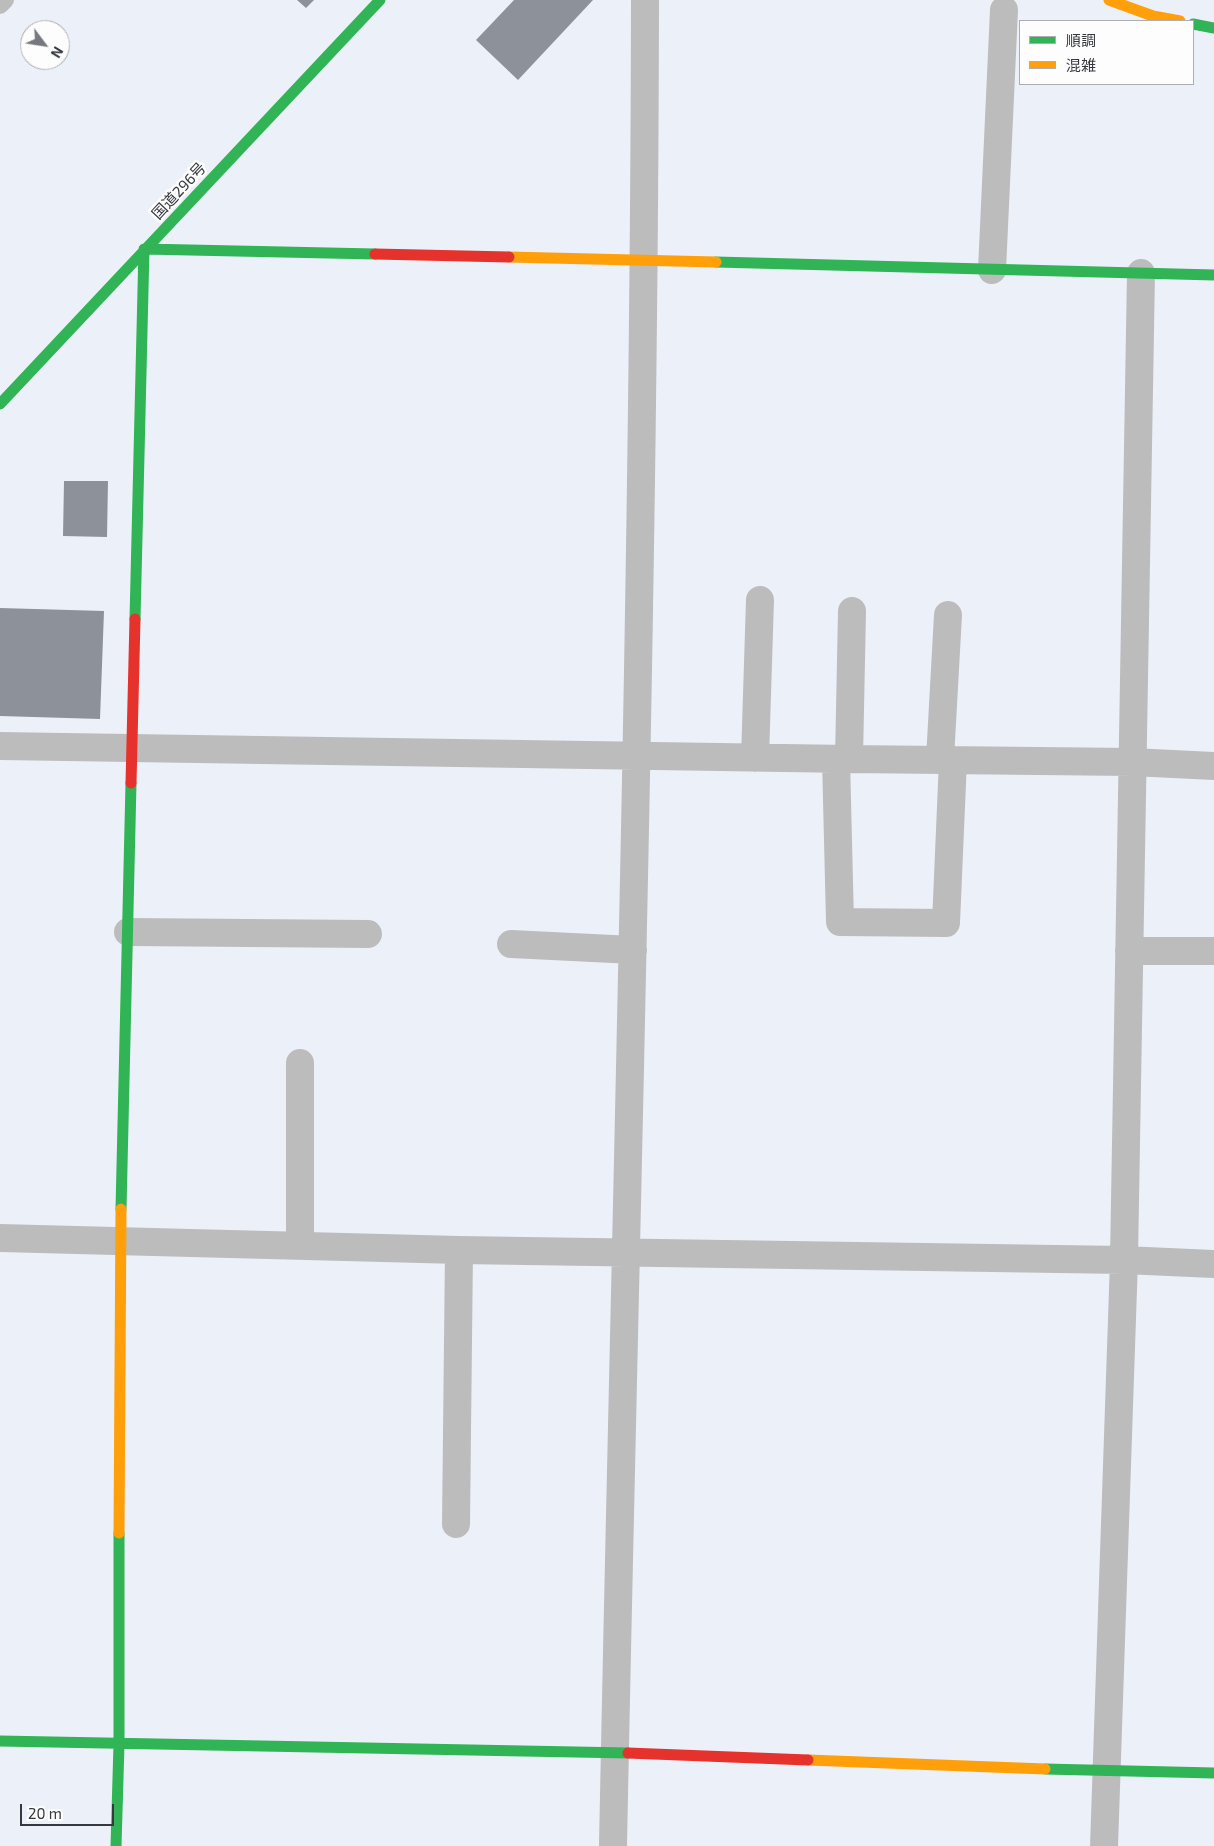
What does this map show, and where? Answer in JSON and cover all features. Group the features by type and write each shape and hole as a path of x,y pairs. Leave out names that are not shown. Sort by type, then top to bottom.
{"main road":[{"name":"国道296号","path":"0,404 380,0"},
{"path":"1109,0 1152,16 1174,20"},
{"path":"1194,24 1214,28"},
{"path":"116,1846 119,1744 120,1240 144,249 1214,275"},
{"path":"0,1741 615,1753 1105,1771 1214,1773"}],"street":[{"path":"613,1846 637,756 644,260 645,0"},
{"path":"992,270 1004,10"},
{"path":"1104,1846 1105,1771 1124,1260 1141,273"},
{"path":"755,758 760,600"},
{"path":"852,611 843,759 840,922 946,923 948,615"},
{"path":"0,746 1132,762 1214,766"},
{"path":"128,932 368,934"},
{"path":"511,944 633,950"},
{"path":"1129,950 1214,951"},
{"path":"300,1063 300,1246"},
{"path":"0,1238 459,1250 1124,1260 1214,1264"},
{"path":"456,1524 459,1250"}],"lane":[{"path":"0,5 5,0"}],"building":[{"path":"297,0 314,0 306,8"},
{"path":"514,0 593,0 518,80 476,40"},
{"path":"64,481 108,481 107,537 63,536"},
{"path":"0,608 104,611 100,719 0,716"}],"traffic: fast":[{"path":"0,404 380,0"},
{"path":"1194,24 1214,28"},
{"path":"135,619 144,249 375,254"},
{"path":"716,262 1214,275"},
{"path":"121,1209 131,783"},
{"path":"116,1846 119,1744 119,1533"},
{"path":"0,1741 628,1753"},
{"path":"1045,1769 1214,1773"}],"traffic: slow":[{"path":"1109,0 1153,16 1175,20"},
{"path":"509,257 716,262"},
{"path":"119,1533 121,1209"},
{"path":"808,1760 1045,1769"}],"traffic: jam":[{"path":"375,254 509,257"},
{"path":"131,783 135,619"},
{"path":"628,1753 808,1760"}]}
